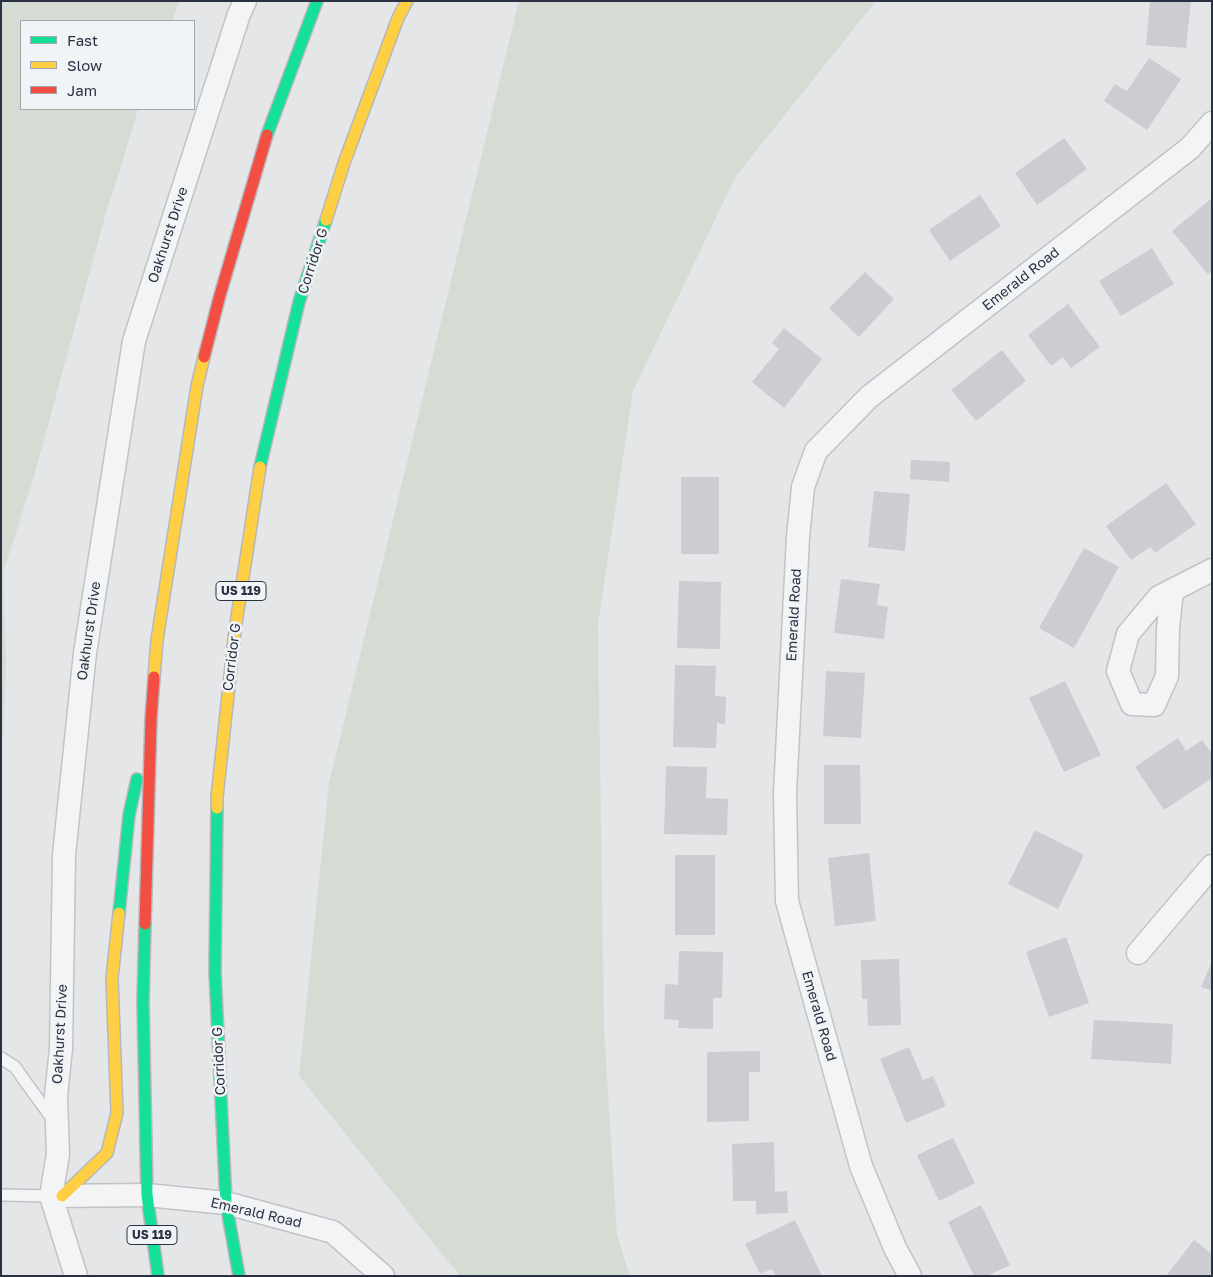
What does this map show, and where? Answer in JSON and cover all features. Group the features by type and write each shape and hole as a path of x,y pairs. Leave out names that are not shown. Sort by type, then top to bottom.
{"highway":[{"name":"US 119","path":"158,1276 147,1195 143,1001 151,719 157,640 197,386 220,295 268,133 317,1"},
{"name":"Corridor G","path":"239,1276 226,1203 214,972 217,796 235,630 262,456 299,302 344,163 395,27 407,1"},
{"path":"56,1196 107,1153 116,1113 112,978 129,815 151,719"}],"street":[{"name":"Oakhurst Drive","path":"76,1276 56,1196 58,1154 56,1096 62,1048 64,855 85,653 134,341 239,14 246,1"},
{"name":"Emerald Road","path":"910,1276 895,1248 861,1166 788,901 785,793 798,538 803,487 816,451 869,397 1190,148 1212,123"},
{"path":"1172,591 1212,570"},
{"path":"1138,953 1212,866"},
{"name":"Emerald Road","path":"56,1196 147,1195 226,1203 333,1232 376,1272"}],"lane":[{"path":"1,1058 15,1067 57,1125"},
{"path":"1,1196 56,1196"}],"shaded area":[{"path":"1,1 179,1 172,20 20,20 20,110 138,110 107,209 33,480 3,572 6,662 1,748"},
{"path":"519,1 876,1 736,176 633,391 598,624 604,1030 617,1235 630,1276 460,1276 299,1076 329,783"}],"building":[{"path":"1150,1 1191,1 1186,48 1146,45"},
{"path":"1149,58 1181,79 1147,130 1104,101 1115,84 1127,91"},
{"path":"1064,138 1087,169 1037,205 1015,173"},
{"path":"980,195 1001,226 950,261 929,230"},
{"path":"1212,198 1212,271 1208,274 1172,231"},
{"path":"1152,248 1174,284 1121,316 1099,281"},
{"path":"865,272 894,299 859,337 829,308"},
{"path":"1068,304 1100,347 1071,368 1063,357 1051,366 1028,335"},
{"path":"784,328 822,359 784,408 752,382 779,349 772,343"},
{"path":"1002,350 1026,381 976,421 951,390"},
{"path":"911,460 950,462 949,482 910,479"},
{"path":"681,477 719,477 719,554 681,554"},
{"path":"1166,483 1196,524 1155,553 1150,547 1131,560 1106,526"},
{"path":"874,491 910,494 905,551 868,547"},
{"path":"1084,548 1119,567 1074,648 1039,628"},
{"path":"841,579 880,584 877,605 888,607 884,639 834,633"},
{"path":"679,581 721,582 720,649 677,648"},
{"path":"675,665 716,666 715,696 726,697 725,724 717,723 716,748 673,747"},
{"path":"826,671 865,673 861,738 823,736"},
{"path":"1065,681 1101,755 1064,772 1029,698"},
{"path":"1178,738 1186,751 1202,740 1212,754 1212,778 1164,810 1135,767"},
{"path":"824,765 860,765 861,824 824,824"},
{"path":"666,766 707,767 706,798 728,799 727,835 664,834"},
{"path":"1035,830 1084,855 1058,909 1008,884"},
{"path":"869,853 876,921 835,926 828,858"},
{"path":"675,855 715,855 715,935 675,935"},
{"path":"1066,937 1089,1003 1049,1017 1026,952"},
{"path":"679,951 723,952 722,998 713,998 713,1029 678,1028 679,1020 664,1019 665,984 678,985"},
{"path":"899,959 901,1025 868,1026 867,999 862,999 861,960"},
{"path":"1212,962 1212,991 1201,987"},
{"path":"1094,1020 1173,1024 1171,1064 1091,1059"},
{"path":"909,1047 923,1080 933,1076 946,1106 906,1123 880,1059"},
{"path":"760,1051 760,1072 749,1072 749,1121 707,1122 707,1052"},
{"path":"953,1138 975,1183 939,1201 917,1155"},
{"path":"774,1142 775,1192 787,1191 788,1213 756,1214 756,1201 733,1201 732,1144"},
{"path":"981,1205 1010,1265 987,1276 974,1276 948,1222"},
{"path":"795,1220 822,1276 776,1276 772,1269 760,1274 745,1244"},
{"path":"1194,1240 1212,1254 1212,1276 1166,1276"}],"traffic: fast":[{"path":"267,135 317,1"},
{"path":"260,467 299,302 326,220"},
{"path":"119,913 129,815 137,779"},
{"path":"217,808 215,972 226,1203 239,1276"},
{"path":"145,924 143,1001 147,1195 158,1276"}],"traffic: slow":[{"path":"326,220 344,163 398,18 407,1"},
{"path":"154,677 157,640 197,386 204,357"},
{"path":"217,808 235,630 260,467"},
{"path":"62,1196 107,1153 117,1113 112,978 119,913"}],"traffic: jam":[{"path":"204,357 220,295 267,135"},
{"path":"145,924 154,677"}]}
